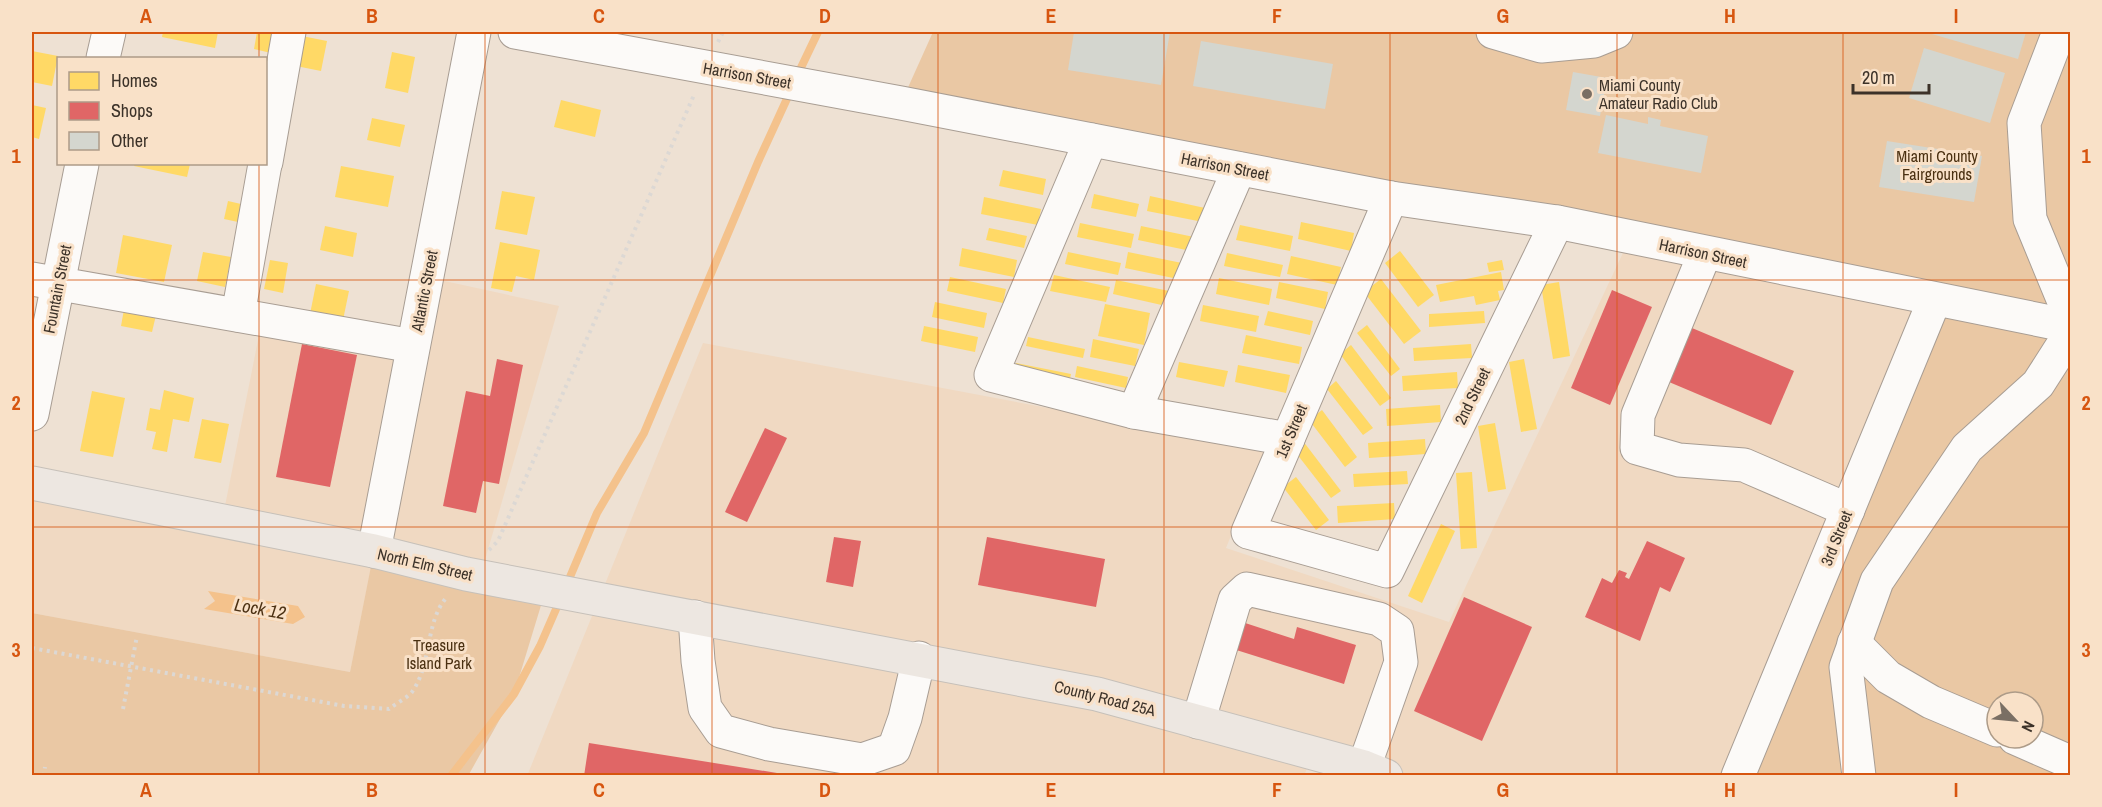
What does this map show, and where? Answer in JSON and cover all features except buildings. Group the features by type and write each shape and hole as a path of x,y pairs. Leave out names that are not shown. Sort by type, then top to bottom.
{"main road":[{"name":"North Elm Street","path":"32,483 374,551 466,574 819,641"},
{"name":"County Road 25A","path":"819,641 919,658 1097,694 1375,771"}],"street":[{"path":"103,57 109,32"},
{"path":"267,152 289,32"},
{"name":"Atlantic Street","path":"374,551 474,32"},
{"name":"Harrison Street","path":"514,32 827,89 1391,198 1557,222 1935,301 2070,326"},
{"path":"1493,32 1541,46 1594,41 1616,32"},
{"path":"2059,32 2024,123 2030,219 2070,316"},
{"path":"1091,140 991,375 1134,412 1288,439"},
{"name":"Fountain Street","path":"32,414 45,282 82,165"},
{"path":"238,315 265,165"},
{"path":"1134,412 1239,169"},
{"name":"1st Street","path":"1387,571 1248,532 1391,198"},
{"name":"2nd Street","path":"1387,571 1557,222"},
{"path":"1705,253 1638,415 1637,448 1678,460 1743,465 1848,510"},
{"path":"45,282 413,346"},
{"name":"3rd Street","path":"1738,776 1935,301"},
{"path":"1859,776 1846,667 1877,581 1967,448 2038,384 2070,334"},
{"path":"1198,722 1227,620 1235,600 1247,589 1379,619 1397,631 1401,662 1375,771"},
{"path":"695,617 705,708 721,731 769,744 862,760 894,749 905,718 919,658"},
{"path":"1854,643 1888,677 1930,702 1985,725"},
{"path":"2042,750 2070,762"}],"path":[{"path":"32,648 344,706 388,709 411,692 428,654 437,608 498,541 723,32"},
{"path":"123,709 137,636"},
{"path":"44,776 45,767"}],"shaded area":[{"path":"1630,238 1934,301 1738,775 1386,775 1313,753 1304,776 527,776 703,343 1266,449 1226,548 1449,622"},
{"path":"426,277 559,306 480,577 374,552 350,672 32,613 32,483 222,521 262,320 413,346"}],"green space":[{"name":"Miami County Fairgrounds","path":"933,32 2070,32 2070,775 1738,775 1934,301 901,103"},
{"name":"Treasure Island Park","path":"374,551 546,589 514,694 468,776 32,775 32,613 350,672"}],"water":[{"name":"Lock 12","path":"208,591 298,606 305,617 293,624 204,609 215,601"}],"waterway":[{"path":"797,76 818,32"},
{"path":"567,584 597,513 644,433 758,162 791,90"},
{"path":"451,776 514,694 540,646 560,600"}],"place":[{"name":"Miami County Amateur Radio Club","path":"1587,94"}]}
